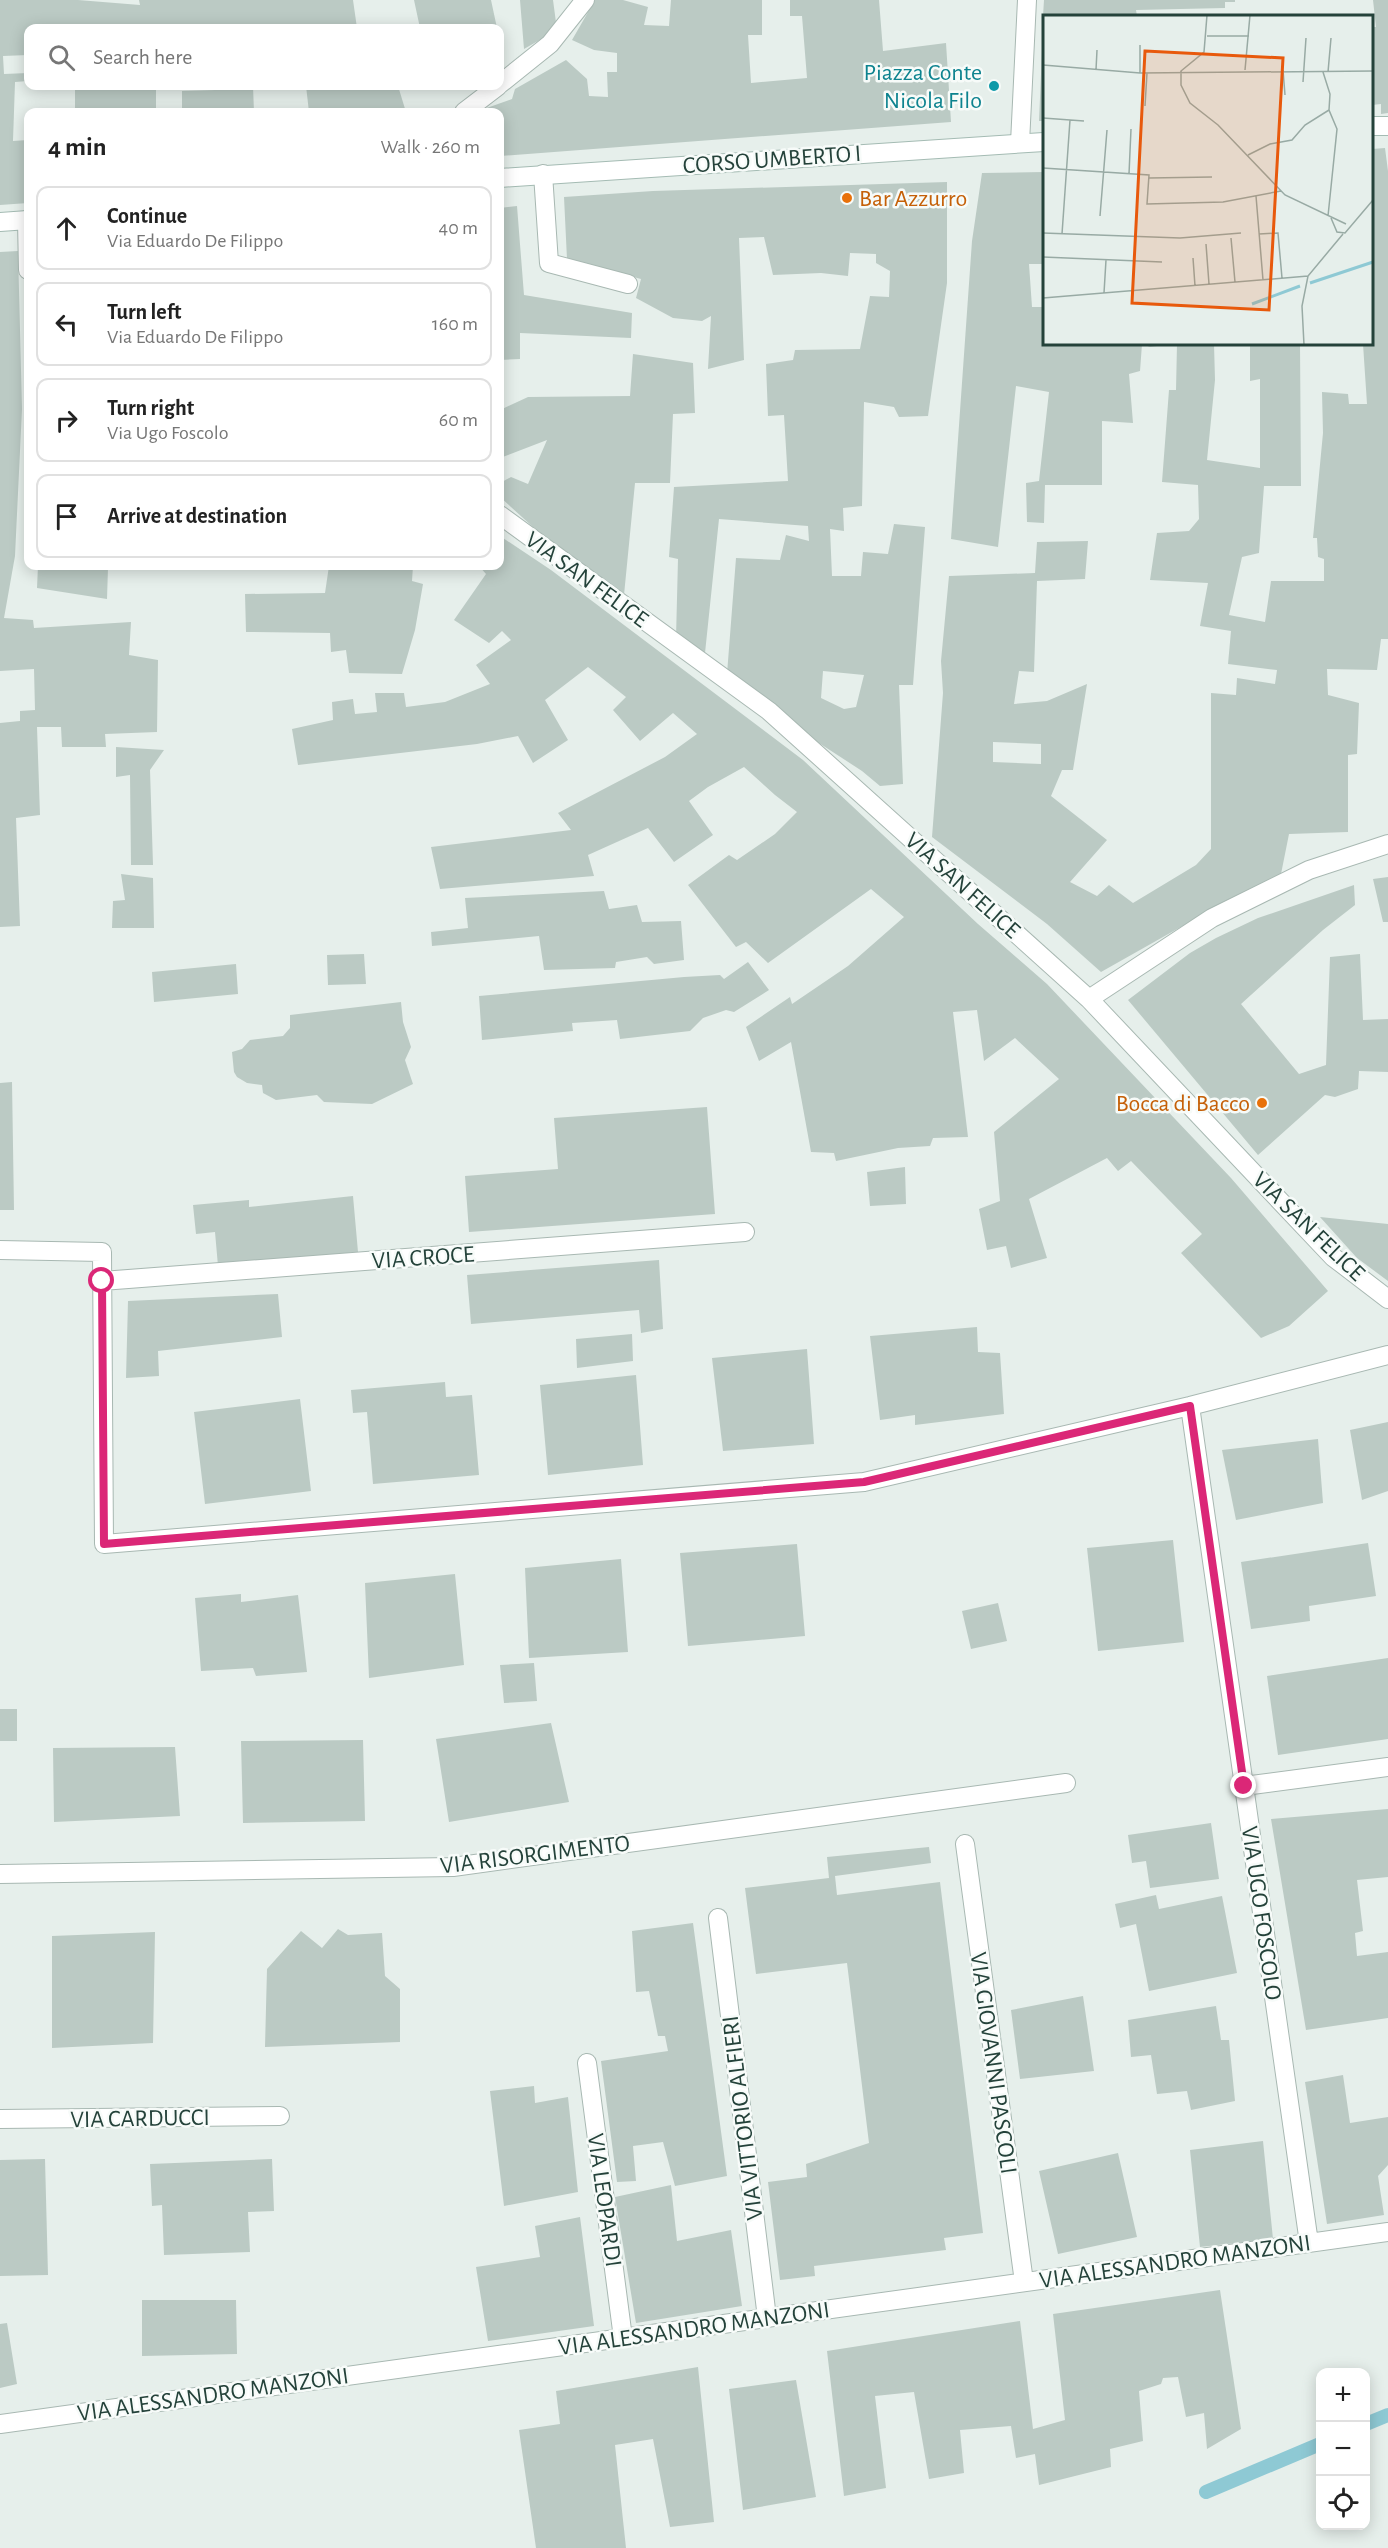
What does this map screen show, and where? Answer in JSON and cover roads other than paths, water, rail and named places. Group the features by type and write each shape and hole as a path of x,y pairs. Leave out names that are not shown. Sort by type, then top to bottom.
{"street":[{"path":"504,81 550,44 585,0"},
{"path":"1020,142 1027,0"},
{"path":"469,108 493,90"},
{"name":"CORSO UMBERTO I","path":"504,178 1043,142"},
{"path":"543,174 549,263 628,284"},
{"path":"0,222 24,220"},
{"name":"VIA SAN FELICE","path":"504,518 769,711 1089,999 1334,1257 1388,1299"},
{"path":"1089,999 1212,918 1309,870 1388,844"},
{"name":"VIA CROCE","path":"102,1281 745,1232"},
{"path":"0,1250 102,1252 104,1544 864,1482 1190,1406 1388,1355"},
{"name":"VIA UGO FOSCOLO","path":"1190,1406 1309,2242"},
{"path":"1244,1786 1388,1767"},
{"name":"VIA RISORGIMENTO","path":"0,1874 453,1867 1066,1783"},
{"name":"VIA GIOVANNI PASCOLI","path":"965,1844 1024,2282"},
{"name":"VIA VITTORIO ALFIERI","path":"718,1918 767,2318"},
{"name":"VIA LEOPARDI","path":"587,2063 623,2338"},
{"name":"VIA CARDUCCI","path":"0,2119 280,2116"},
{"name":"VIA ALESSANDRO MANZONI","path":"0,2424 1388,2232"}],"waterway":[{"path":"1370,2422 1388,2415"},
{"path":"1206,2492 1316,2446"}],"place":[{"name":"Piazza Conte Nicola Filo","path":"994,86"},
{"name":"Bar Azzurro","path":"847,198"},
{"name":"Bocca di Bacco","path":"1262,1103"}]}
